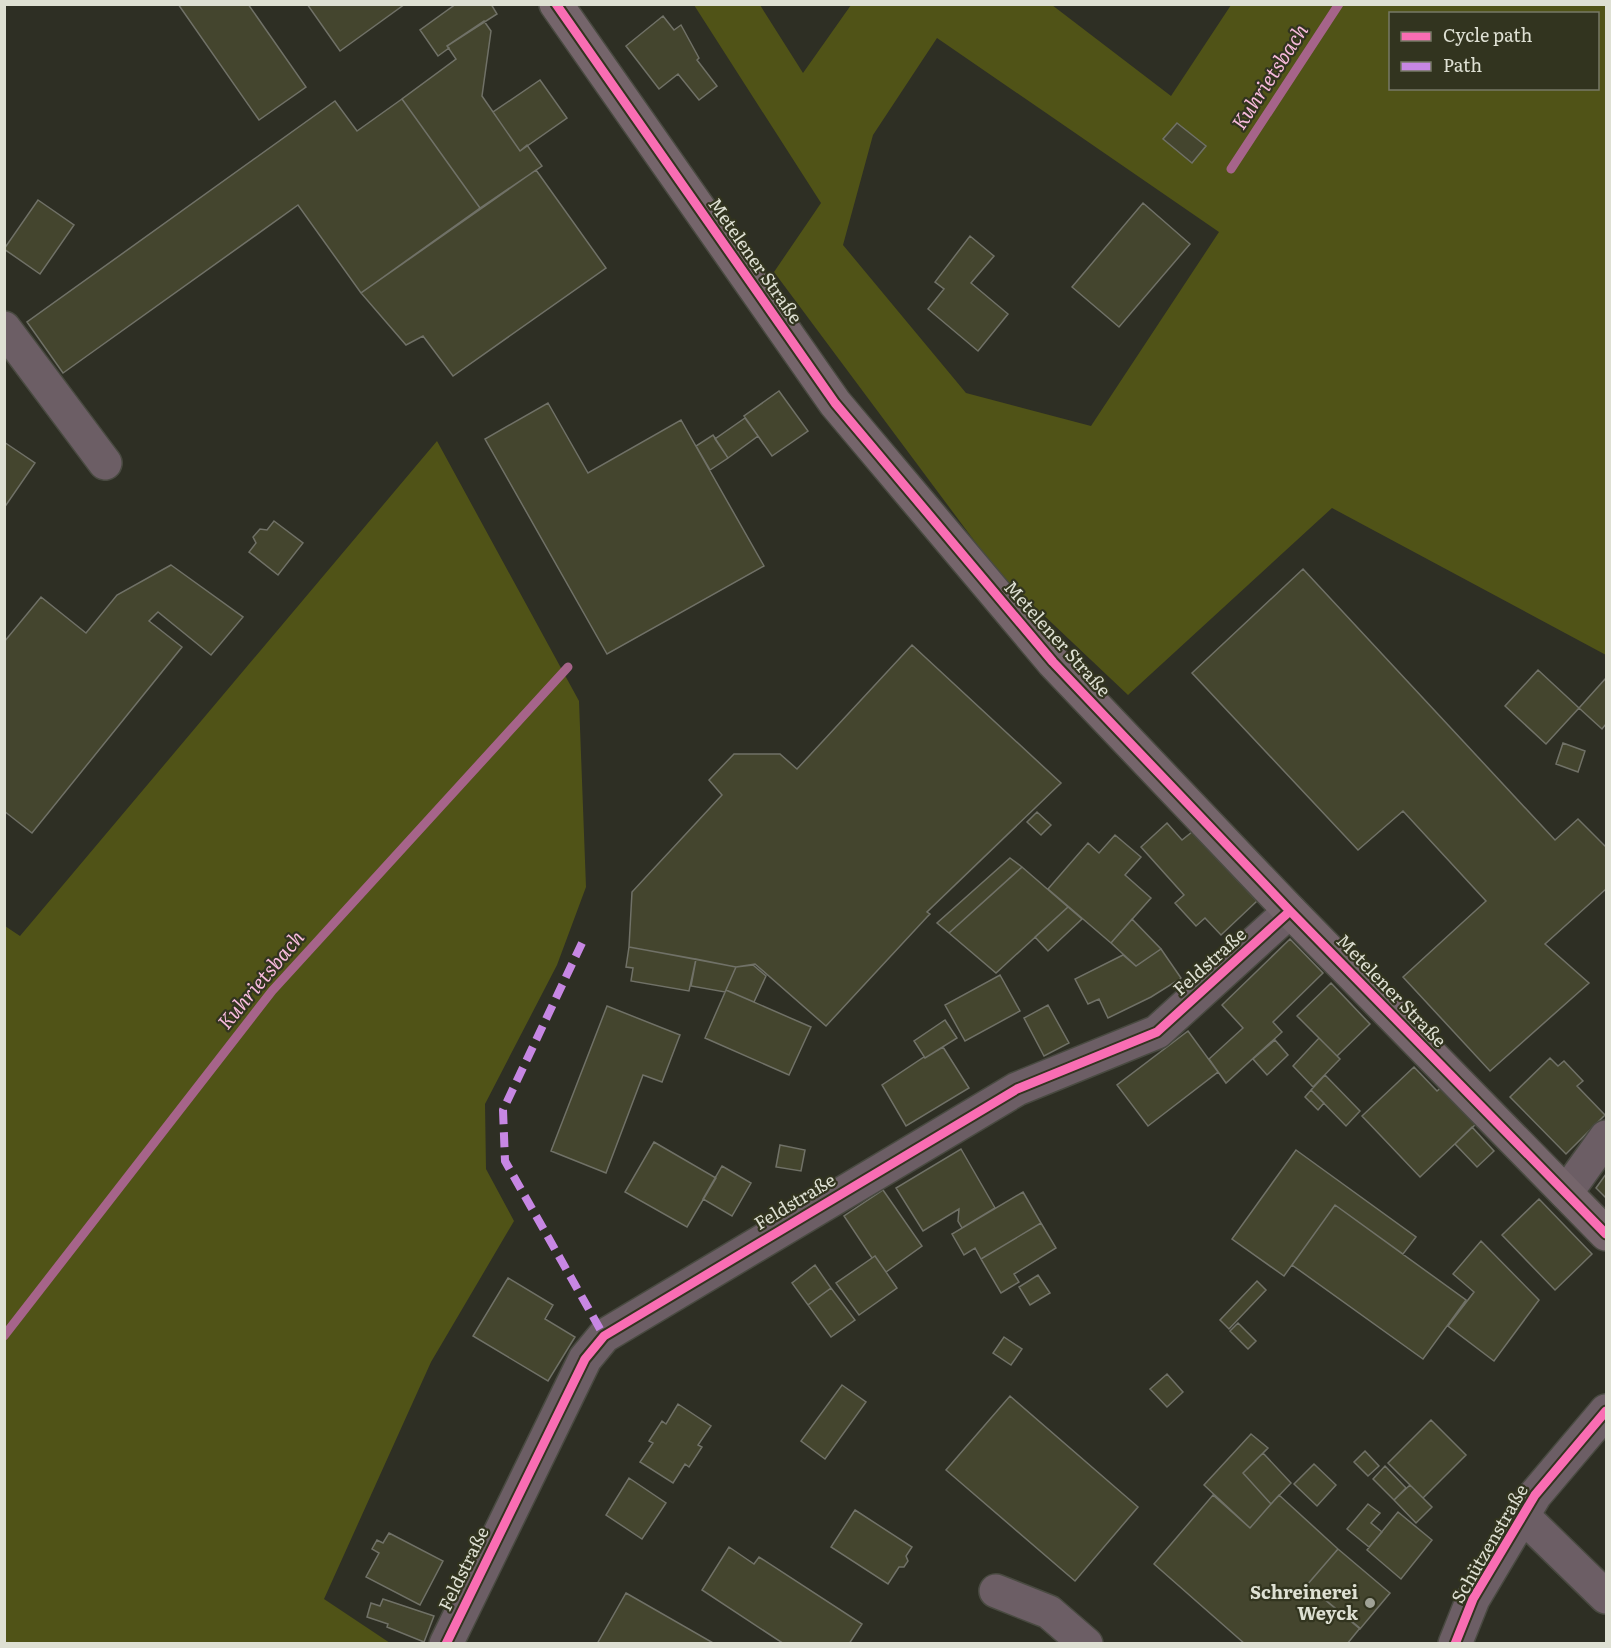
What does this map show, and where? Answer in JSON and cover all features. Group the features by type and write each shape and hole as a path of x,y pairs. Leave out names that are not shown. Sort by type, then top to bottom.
{"main road":[{"name":"Metelener Straße","path":"556,4 834,404 1053,662 1290,911 1606,1234"}],"street":[{"path":"4,328 105,463"},
{"name":"Feldstraße","path":"446,1644 585,1359 604,1336 1017,1089 1157,1032 1290,911"},
{"path":"1566,1193 1606,1137"},
{"name":"Schützenstraße","path":"1455,1644 1473,1599 1535,1495 1606,1411"},
{"path":"1523,1516 1606,1597"},
{"path":"996,1591 1049,1612 1086,1644"}],"shaded area":[{"path":"694,5 760,5 803,73 851,5 1052,5 1171,96 1231,5 1606,5 1606,655 1332,508 1128,695 996,570 774,272 821,203","holes":["937,38 1219,232 1091,426 966,393 843,245 873,135"]},
{"path":"437,441 579,701 586,887 557,965 485,1104 486,1169 514,1221 431,1362 324,1599 390,1643 5,1643 5,926 20,936"}],"building":[{"path":"178,4 248,4 306,87 259,120"},
{"path":"307,4 405,4 340,51"},
{"path":"456,4 491,4 497,14 447,46 449,48 438,56 420,30"},
{"path":"663,16 674,30 681,25 699,58 697,60 717,86 699,100 678,74 659,89 626,46"},
{"path":"484,21 491,31 482,96 520,151 527,145 542,166 480,208 402,99 456,59 447,46"},
{"path":"540,80 567,118 520,151 493,112"},
{"path":"402,99 480,208 361,293 298,205 63,373 27,322 335,101 357,131"},
{"path":"1177,123 1206,146 1192,163 1163,139"},
{"path":"536,170 606,268 453,376 423,336 406,345 361,293"},
{"path":"38,200 74,225 40,274 4,249"},
{"path":"1143,203 1190,244 1119,327 1072,287"},
{"path":"970,236 994,256 971,283 1008,314 978,351 928,309 944,289 935,282"},
{"path":"779,391 808,431 772,456 744,416"},
{"path":"548,403 588,473 681,420 764,566 607,654 485,439"},
{"path":"745,418 758,436 728,458 715,439"},
{"path":"713,435 728,458 710,470 696,446"},
{"path":"4,442 35,463 4,508"},
{"path":"274,521 303,543 278,575 249,552 256,543 253,537 260,529 267,530"},
{"path":"171,565 243,617 211,655 158,612 149,621 182,647 32,833 4,811 4,642 41,597 86,633 117,595"},
{"path":"1303,569 1555,840 1578,819 1606,847 1606,889 1545,944 1589,983 1490,1071 1403,977 1486,901 1403,811 1358,850 1192,673"},
{"path":"912,645 1061,783 927,912 930,914 826,1026 755,964 736,967 629,947 632,892 722,795 709,780 734,754 780,754 797,769"},
{"path":"1538,670 1579,708 1546,744 1505,706"},
{"path":"1606,678 1606,724 1602,729 1579,708"},
{"path":"1563,743 1585,751 1578,772 1556,764"},
{"path":"1037,812 1051,825 1041,835 1027,822"},
{"path":"1167,823 1182,840 1192,832 1257,901 1221,935 1205,918 1196,926 1175,903 1184,895 1141,847"},
{"path":"1115,835 1141,857 1125,875 1151,898 1111,943 1048,889 1088,843 1099,853"},
{"path":"1010,858 1022,867 949,933 937,923"},
{"path":"1022,867 1068,907 996,973 949,933"},
{"path":"1068,907 1082,919 1048,951 1035,937"},
{"path":"1132,919 1161,949 1136,966 1111,943"},
{"path":"1290,939 1323,973 1273,1022 1282,1032 1226,1083 1209,1059 1243,1028 1222,1005"},
{"path":"629,947 696,959 689,991 631,981 633,968 626,967"},
{"path":"1161,949 1180,979 1151,997 1108,1018 1099,999 1088,1004 1075,979 1123,955 1136,966"},
{"path":"696,959 736,967 725,992 691,986"},
{"path":"753,965 766,976 754,1002 726,990 736,967"},
{"path":"1000,975 1020,1011 965,1041 945,1005"},
{"path":"1331,983 1370,1024 1337,1056 1297,1016"},
{"path":"726,990 811,1027 789,1075 705,1038"},
{"path":"1048,1005 1069,1043 1044,1056 1024,1018"},
{"path":"607,1006 680,1035 662,1082 643,1075 606,1173 551,1151"},
{"path":"945,1020 957,1038 925,1058 914,1041"},
{"path":"1188,1031 1218,1072 1148,1126 1117,1085"},
{"path":"1319,1038 1340,1059 1313,1087 1293,1066"},
{"path":"1275,1040 1288,1055 1267,1075 1253,1059"},
{"path":"943,1047 969,1088 906,1126 882,1085"},
{"path":"1550,1058 1558,1066 1564,1061 1583,1081 1577,1086 1605,1115 1566,1154 1510,1097"},
{"path":"1414,1067 1437,1091 1443,1086 1477,1123 1420,1177 1362,1116"},
{"path":"1325,1075 1360,1111 1346,1126 1311,1090"},
{"path":"1311,1090 1324,1103 1318,1110 1305,1097"},
{"path":"1472,1127 1494,1151 1477,1167 1455,1144"},
{"path":"654,1142 716,1178 687,1227 625,1192"},
{"path":"780,1145 805,1150 801,1171 776,1167"},
{"path":"961,1149 995,1208 962,1228 958,1221 959,1209 923,1231 896,1188"},
{"path":"1296,1150 1416,1237 1403,1254 1335,1205 1284,1276 1232,1239"},
{"path":"722,1166 751,1183 732,1216 703,1199"},
{"path":"1606,1174 1606,1198 1596,1188"},
{"path":"883,1190 922,1246 886,1272 875,1256 872,1258 844,1216"},
{"path":"1023,1192 1041,1223 981,1259 975,1248 964,1255 952,1234"},
{"path":"1539,1199 1592,1254 1555,1290 1502,1235"},
{"path":"1335,1205 1466,1300 1423,1359 1292,1265"},
{"path":"1041,1223 1056,1248 1014,1274 1019,1282 1001,1293 981,1259"},
{"path":"1481,1241 1539,1300 1494,1361 1448,1326 1474,1292 1453,1274"},
{"path":"875,1256 897,1288 859,1315 836,1283"},
{"path":"815,1265 831,1288 808,1305 792,1283"},
{"path":"1038,1275 1050,1293 1030,1305 1019,1287"},
{"path":"508,1278 553,1305 545,1319 575,1337 548,1381 473,1336"},
{"path":"1257,1281 1266,1290 1229,1329 1220,1320"},
{"path":"831,1288 855,1320 831,1337 808,1305"},
{"path":"1238,1323 1256,1341 1248,1349 1230,1331"},
{"path":"1004,1337 1022,1349 1011,1365 993,1353"},
{"path":"1167,1374 1183,1392 1167,1407 1150,1389"},
{"path":"842,1385 866,1402 825,1459 801,1441"},
{"path":"1010,1396 1138,1507 1075,1581 946,1470"},
{"path":"678,1404 711,1426 698,1445 702,1447 689,1467 685,1464 673,1483 640,1462 653,1443 649,1441 662,1421 666,1424"},
{"path":"1431,1420 1466,1455 1423,1498 1388,1463"},
{"path":"1251,1434 1268,1448 1243,1473 1271,1504 1250,1528 1204,1485"},
{"path":"1365,1451 1379,1466 1368,1476 1354,1462"},
{"path":"1263,1453 1291,1483 1271,1504 1243,1473"},
{"path":"1314,1464 1336,1485 1317,1506 1294,1484"},
{"path":"1385,1466 1406,1488 1394,1500 1373,1479"},
{"path":"629,1478 666,1503 642,1539 606,1515"},
{"path":"1410,1485 1432,1507 1416,1523 1394,1500"},
{"path":"1213,1495 1250,1528 1279,1495 1338,1549 1307,1585 1360,1628 1347,1644 1245,1644 1154,1564"},
{"path":"1368,1504 1380,1513 1371,1523 1382,1532 1369,1547 1347,1529"},
{"path":"855,1510 912,1547 906,1556 908,1561 904,1567 899,1567 888,1584 831,1547"},
{"path":"1398,1512 1432,1540 1401,1579 1367,1550"},
{"path":"389,1533 443,1561 420,1605 366,1577 379,1553 372,1549 377,1540 383,1543"},
{"path":"729,1547 754,1564 759,1557 862,1624 849,1644 784,1644 702,1590"},
{"path":"1338,1549 1390,1593 1360,1629 1307,1585"},
{"path":"626,1593 715,1644 597,1644"},
{"path":"383,1599 434,1616 424,1642 387,1627 388,1624 367,1617 371,1603 380,1606"}],"waterway":[{"name":"Kuhrietsbach","path":"1231,169 1339,4"},
{"name":"Kuhrietsbach","path":"4,1336 272,991 568,667"}],"marked path":[{"path":"582,943 503,1110 505,1161 604,1336"}],"cycle path":[{"path":"556,4 835,403 1053,662 1290,911 1606,1234"},
{"path":"446,1644 585,1359 604,1336 1017,1089 1157,1032 1290,911"},
{"path":"1455,1644 1473,1599 1535,1495 1606,1411"}],"place":[{"name":"Schreinerei Weyck","path":"1370,1603"}]}
